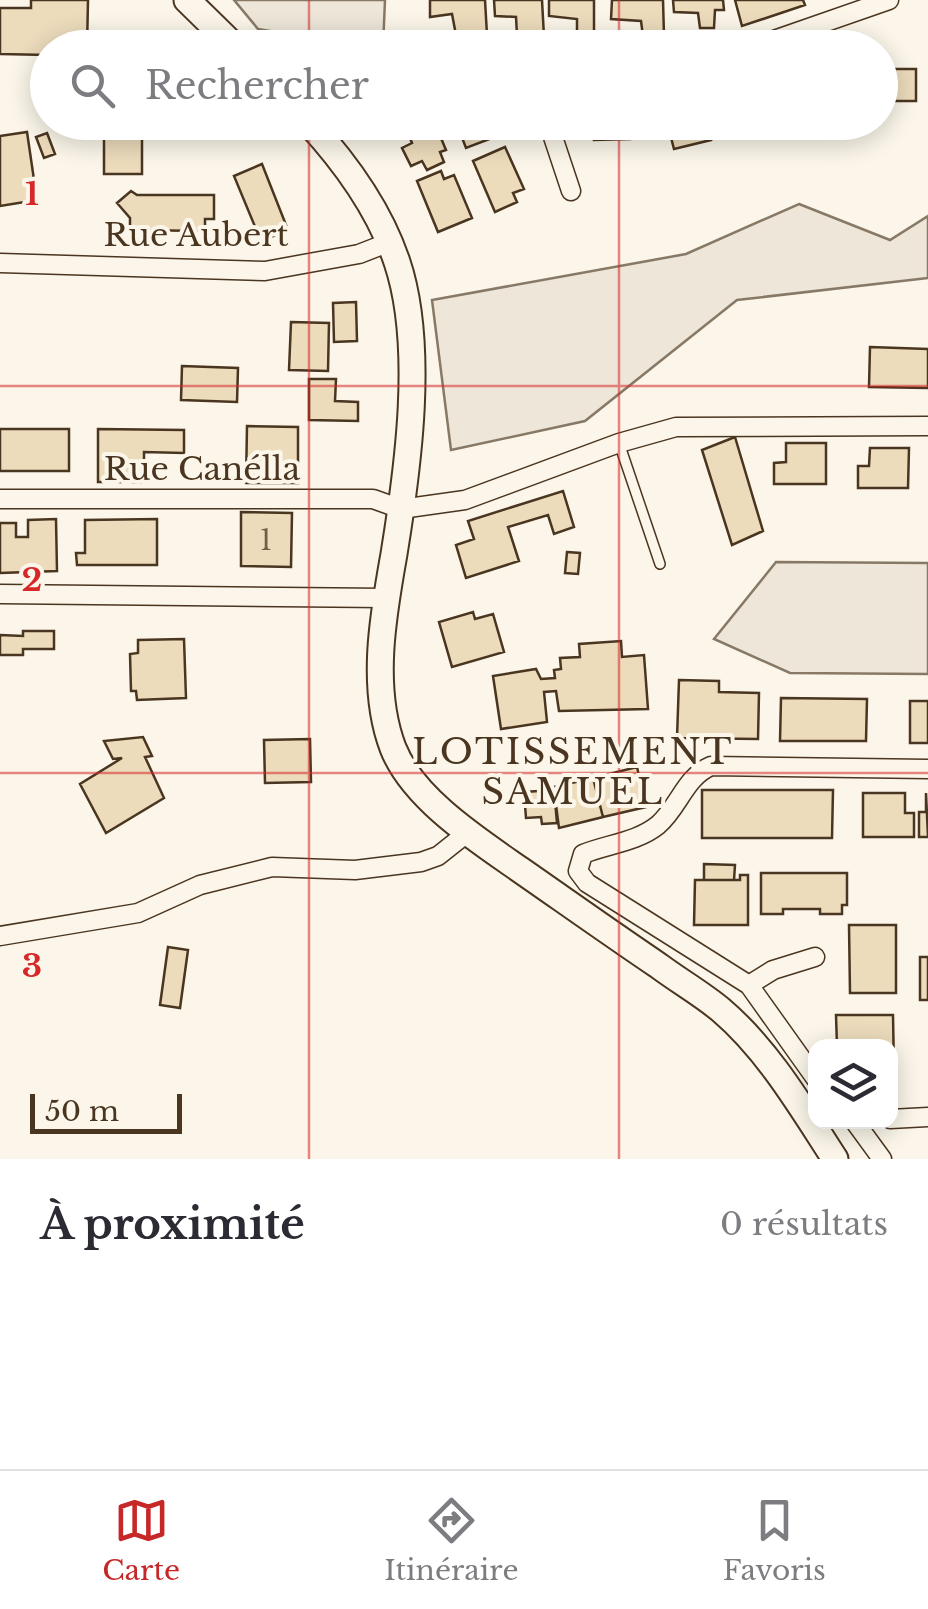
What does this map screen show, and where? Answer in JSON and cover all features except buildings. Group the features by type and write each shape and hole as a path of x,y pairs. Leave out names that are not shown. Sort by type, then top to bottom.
{"main road":[{"path":"187,0 218,30"},
{"path":"321,140 366,200 390,242 411,334 411,388 401,509 381,644 383,692 392,746 408,776 467,833 722,1010 808,1109"},
{"path":"823,1129 835,1159"}],"street":[{"path":"803,30 889,0"},
{"path":"554,140 572,191"},
{"name":"Rue Aubert","path":"0,263 265,271 359,254 390,242"},
{"path":"401,509 465,500 676,426 928,426"},
{"name":"Rue Canélla","path":"0,499 372,498 401,509"},
{"path":"0,594 386,598"},
{"path":"808,1069 749,984 587,884 578,871 583,854 644,835 660,823 698,772 711,766 928,769"},
{"path":"0,936 138,913 200,885 272,867 355,870 421,862 438,856 467,833"},
{"path":"749,984 773,970 814,957"},
{"path":"898,1118 928,1117"},
{"path":"860,1129 882,1159"}],"lane":[{"path":"619,444 660,564"}],"shaded area":[{"path":"234,0 385,0 384,30 258,29"},
{"path":"799,204 890,240 928,216 928,278 737,300 585,421 451,450 432,300 686,254"},
{"path":"776,562 928,563 928,674 790,673 714,639"}],"district":[{"name":"LOTISSEMENT SAMUEL","path":"573,772"}]}
